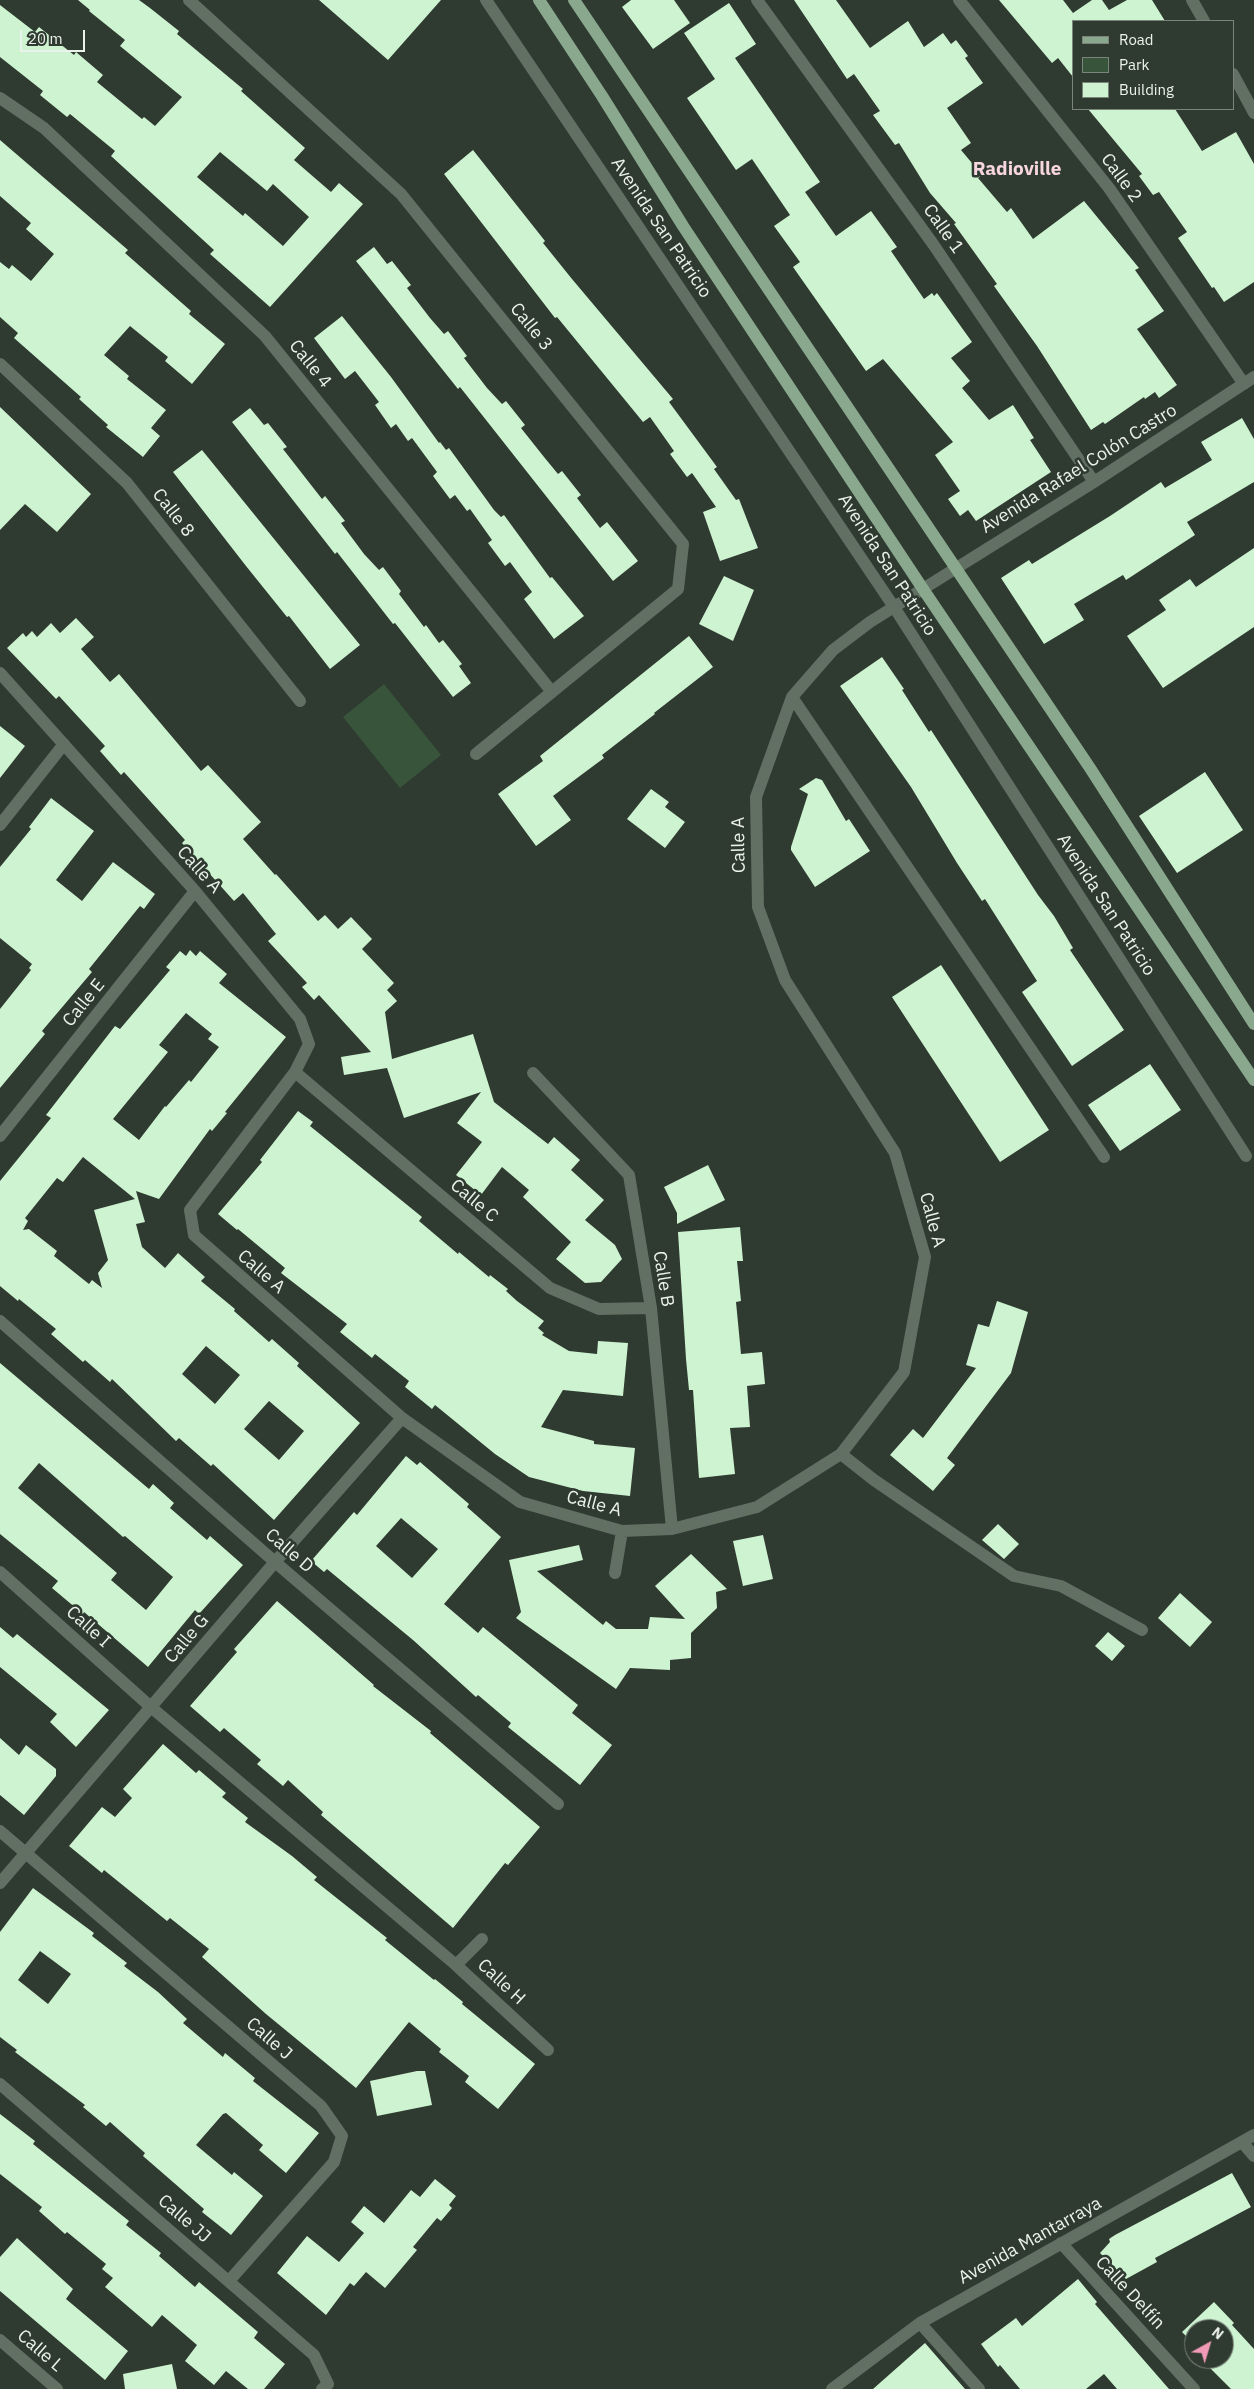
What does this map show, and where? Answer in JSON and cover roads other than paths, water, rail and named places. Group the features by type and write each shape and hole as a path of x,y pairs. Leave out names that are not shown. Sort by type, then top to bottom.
{"main road":[{"path":"539,0 699,250 922,589 1254,1080"},
{"path":"574,0 1090,768 1254,1024"}],"street":[{"name":"Calle 3","path":"188,0 401,194 683,544 678,589 476,754"},
{"name":"Avenida San Patricio","path":"486,0 894,607 1246,1156"},
{"name":"Calle 1","path":"757,0 933,244 1094,482"},
{"name":"Calle 2","path":"960,0 1108,188 1249,381"},
{"path":"1192,0 1203,20"},
{"path":"1234,76 1254,113"},
{"name":"Calle 4","path":"0,98 44,128 265,336 552,692"},
{"name":"Calle 8","path":"0,364 127,483 300,701"},
{"name":"Avenida Rafael Colón Castro","path":"922,589 1094,482 1249,381"},
{"name":"Calle A","path":"0,673 195,891 300,1020 309,1044 294,1072 190,1210 194,1235 402,1418 520,1502 622,1531 672,1529 757,1507 840,1454 904,1372 926,1258 895,1153 786,980 758,907 756,797 792,697 833,650 870,622 922,589"},
{"path":"792,697 1104,1157"},
{"path":"0,825 64,744"},
{"name":"Calle E","path":"0,1136 195,891"},
{"name":"Calle C","path":"294,1072 550,1288 599,1309 651,1308"},
{"name":"Calle B","path":"533,1074 629,1175 651,1308 672,1529"},
{"name":"Calle D","path":"0,1321 275,1562 558,1804"},
{"name":"Calle G","path":"0,1883 152,1708 275,1562 402,1418"},
{"path":"840,1454 874,1480 1014,1576 1061,1586 1142,1630"},
{"path":"615,1573 622,1531"},
{"name":"Calle I","path":"0,1572 152,1708 456,1965"},
{"path":"0,1831 26,1853"},
{"name":"Calle J","path":"26,1853 321,2106 342,2136 334,2162 229,2281"},
{"name":"Calle H","path":"482,1939 456,1965 548,2050"},
{"name":"Calle JJ","path":"0,2084 314,2354 328,2384 322,2389"},
{"name":"Avenida Mantarraya","path":"832,2389 920,2324 1060,2243 1254,2135"},
{"path":"1242,2142 1254,2156"},
{"name":"Calle Delfín","path":"1060,2243 1194,2389"},
{"path":"920,2324 979,2389"},
{"name":"Calle L","path":"0,2340 57,2389"}],"district":[{"name":"Radioville","path":"1017,170"}]}
